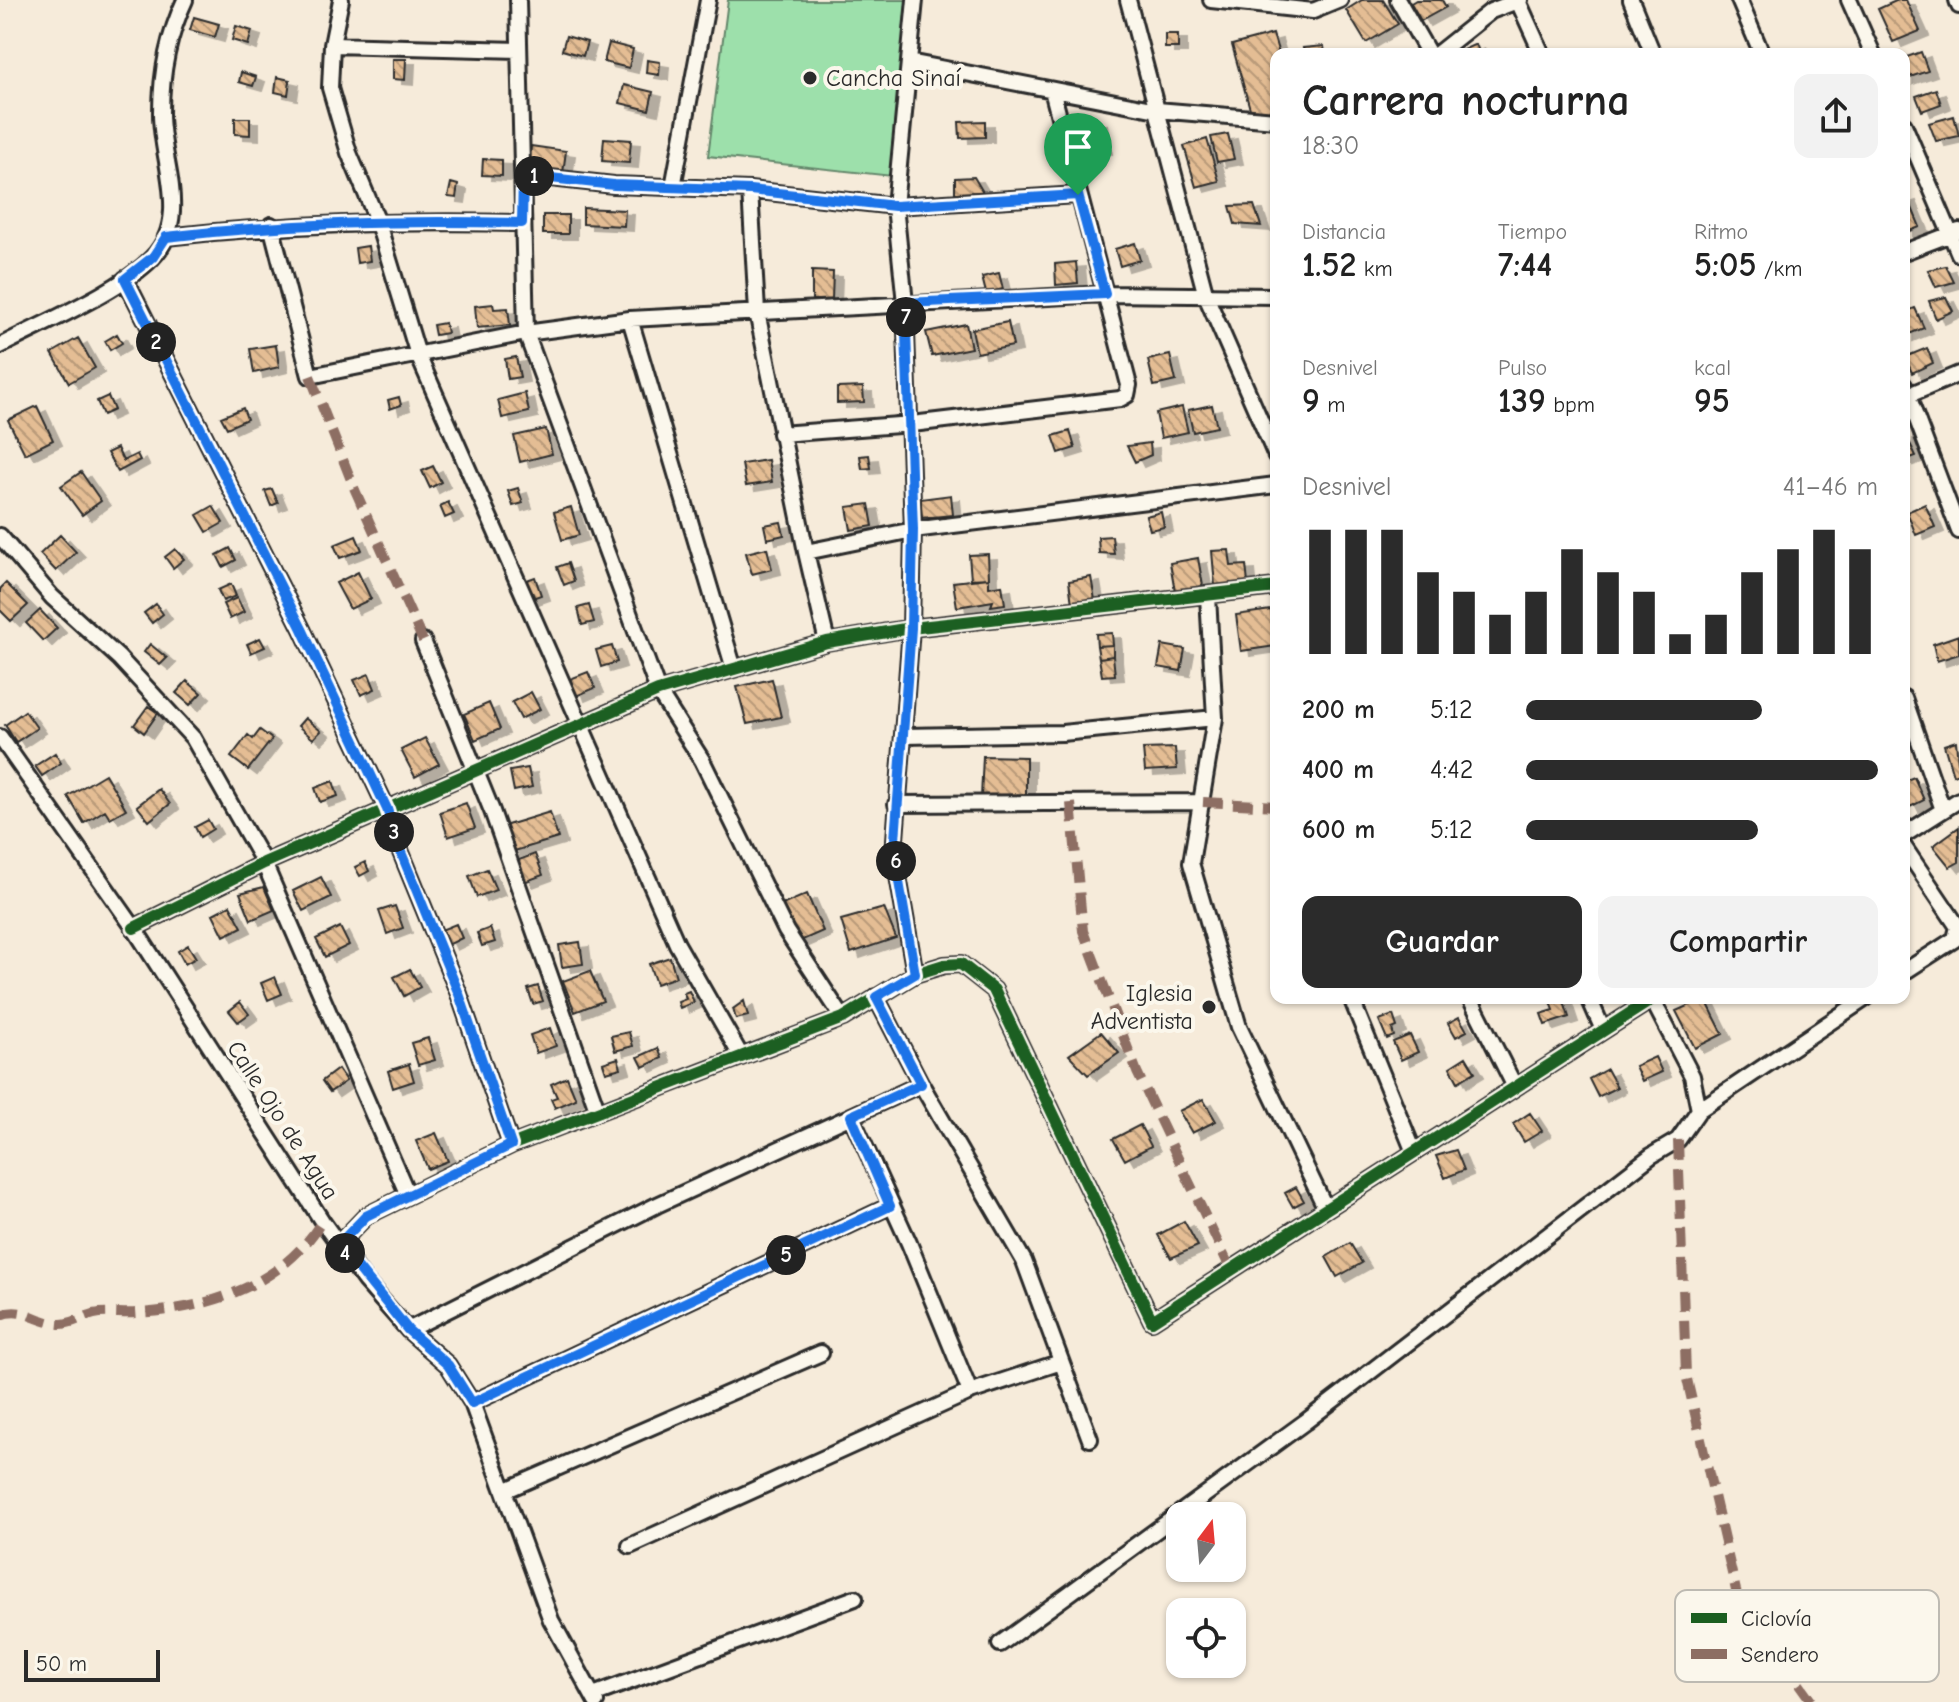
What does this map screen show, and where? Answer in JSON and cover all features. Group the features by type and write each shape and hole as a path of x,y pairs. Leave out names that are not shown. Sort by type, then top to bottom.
{"street":[{"path":"0,346 125,279 153,257 166,237 172,215 172,185 160,115 163,76 176,19 185,0"},
{"path":"341,0 332,45 330,88 349,153 377,220 418,355 677,944 741,1056"},
{"path":"518,0 526,333 658,691 702,760 786,931 843,1018"},
{"path":"673,187 708,0"},
{"path":"915,0 895,206 905,303 912,424 913,530 911,628 894,853 915,974"},
{"path":"1128,0 1206,296 1270,442"},
{"path":"1211,0 1313,11 1340,0"},
{"path":"1398,0 1426,48"},
{"path":"1445,48 1491,11 1519,0 1539,48"},
{"path":"1631,0 1651,48"},
{"path":"1739,0 1759,48"},
{"path":"1849,0 1870,48"},
{"path":"1957,0 1959,6"},
{"path":"332,45 519,50"},
{"path":"909,62 1157,110 1270,119"},
{"path":"780,434 912,424 1120,399 1127,395 1129,385 1052,90"},
{"path":"1910,138 1955,232 1959,254"},
{"path":"523,175 614,185 750,190 895,206 1078,195"},
{"path":"750,190 757,312 780,434 827,642"},
{"path":"166,237 271,225 377,220 522,223"},
{"path":"271,225 310,376 526,333 630,319 1105,294 1270,296"},
{"path":"1910,250 1955,232"},
{"path":"125,279 302,629 387,809 400,850 459,994 511,1145"},
{"path":"630,319 734,669"},
{"path":"1910,391 1959,374"},
{"path":"1910,406 1959,531"},
{"path":"806,552 913,530 1270,486"},
{"path":"0,536 52,597 119,658 193,738 264,863 407,1193"},
{"path":"134,928 264,863 658,691 827,642 911,628 1270,588"},
{"path":"1208,597 1215,718 1191,863 1205,920 1239,1027 1326,1209"},
{"path":"423,641 474,770 598,1112"},
{"path":"1910,715 1943,810"},
{"path":"904,736 1062,733 1215,718"},
{"name":"Calle Ojo de Agua","path":"0,737 134,928 339,1244 408,1330 448,1365 472,1403 551,1620 595,1698"},
{"path":"1910,831 1959,800"},
{"path":"896,804 1203,802"},
{"path":"1910,856 1958,927 1955,939 1910,968"},
{"path":"339,1244 366,1216 407,1193 511,1145 843,1018 915,974 944,965 961,964 994,990 1152,1321 1645,1004"},
{"path":"876,997 921,1084 1024,1261 1090,1439"},
{"path":"1353,1004 1414,1152"},
{"path":"1473,1004 1515,1087"},
{"path":"1592,1004 1603,1030"},
{"path":"1656,1004 1692,1076 1699,1110"},
{"path":"1000,1644 1305,1422 1639,1165 1678,1140 1699,1110 1857,1004"},
{"path":"408,1330 657,1205 921,1084"},
{"path":"851,1116 909,1243 970,1392"},
{"path":"472,1403 890,1206"},
{"path":"504,1491 821,1353"},
{"path":"630,1546 970,1392 1061,1362"},
{"path":"595,1698 855,1598"}],"green space":[{"name":"Cancha Sinaí","path":"728,0 909,0 892,176 708,156"}],"building":[{"path":"1362,0 1383,0 1398,24 1366,43 1346,10"},
{"path":"1416,0 1442,0 1446,7 1421,21 1411,3"},
{"path":"1898,0 1906,0 1920,31 1893,42 1878,9"},
{"path":"194,17 219,24 215,37 190,30"},
{"path":"236,26 252,31 248,45 232,40"},
{"path":"1165,34 1178,34 1178,48 1165,48"},
{"path":"1273,34 1277,48 1270,48 1270,111 1252,116 1232,45"},
{"path":"566,36 587,42 583,56 562,50"},
{"path":"609,43 633,49 629,68 604,62"},
{"path":"1921,52 1928,71 1910,77 1910,56"},
{"path":"393,59 406,59 405,80 393,79"},
{"path":"647,60 660,62 659,75 646,73"},
{"path":"241,72 256,77 253,86 239,82"},
{"path":"277,77 290,80 288,95 275,92"},
{"path":"624,85 653,92 649,110 620,103"},
{"path":"1936,89 1941,104 1922,111 1916,96"},
{"path":"1954,116 1959,136 1936,141 1929,123"},
{"path":"235,118 250,118 250,135 235,134"},
{"path":"1098,120 1103,149 1072,147 1068,125"},
{"path":"985,121 985,137 960,138 959,122"},
{"path":"1228,134 1234,159 1217,162 1211,137"},
{"path":"604,138 631,140 629,163 602,161"},
{"path":"1207,139 1219,181 1196,187 1184,146"},
{"path":"531,146 566,151 563,173 528,168"},
{"path":"483,159 502,160 502,176 482,175"},
{"path":"974,177 983,192 955,193 955,178"},
{"path":"451,183 458,185 456,198 448,197"},
{"path":"1910,203 1920,227 1910,231"},
{"path":"1254,205 1261,226 1235,224 1230,206"},
{"path":"583,208 625,210 624,226 583,224"},
{"path":"543,215 568,215 568,234 543,234"},
{"path":"1135,243 1140,260 1120,266 1115,249"},
{"path":"368,246 370,261 357,263 355,248"},
{"path":"1076,262 1078,283 1056,285 1055,264"},
{"path":"1946,266 1954,282 1936,287 1928,270"},
{"path":"812,271 833,272 832,300 812,300"},
{"path":"999,273 1003,289 986,293 982,277"},
{"path":"1946,297 1953,311 1936,319 1929,301"},
{"path":"493,304 494,309 508,308 510,325 477,328 475,306"},
{"path":"1915,308 1924,328 1910,334 1910,310"},
{"path":"1008,322 1013,346 977,353 972,329"},
{"path":"445,323 447,333 435,335 433,325"},
{"path":"966,324 971,348 932,356 926,332"},
{"path":"117,334 122,343 110,350 105,341"},
{"path":"78,338 95,368 69,383 52,353"},
{"path":"276,345 279,367 254,373 250,349"},
{"path":"1927,348 1933,363 1912,373 1910,355"},
{"path":"1170,355 1176,381 1154,386 1148,360"},
{"path":"516,357 520,377 508,379 505,359"},
{"path":"863,387 864,402 837,403 837,388"},
{"path":"525,393 529,412 502,418 498,400"},
{"path":"108,396 114,410 103,415 97,401"},
{"path":"399,397 401,405 390,409 388,400"},
{"path":"1212,405 1217,427 1193,432 1188,410"},
{"path":"37,406 53,440 25,454 8,420"},
{"path":"1182,407 1188,432 1161,438 1156,413"},
{"path":"243,408 247,419 227,428 221,417"},
{"path":"546,429 552,454 520,462 514,436"},
{"path":"1070,431 1075,448 1059,453 1053,436"},
{"path":"1150,443 1151,455 1135,462 1127,446"},
{"path":"1910,444 1916,456 1910,458"},
{"path":"117,448 123,461 137,454 140,460 118,472 107,453"},
{"path":"869,455 871,468 862,469 860,456"},
{"path":"768,460 772,482 746,486 742,464"},
{"path":"433,466 441,482 430,488 422,471"},
{"path":"81,472 101,501 82,515 61,486"},
{"path":"518,488 523,503 513,506 508,491"},
{"path":"272,489 278,503 271,506 265,491"},
{"path":"951,495 953,515 922,518 920,499"},
{"path":"448,502 454,514 445,518 440,506"},
{"path":"869,504 873,526 851,530 847,507"},
{"path":"1925,504 1935,527 1916,535 1910,511"},
{"path":"213,506 223,523 207,532 197,515"},
{"path":"571,507 579,535 562,540 554,512"},
{"path":"1161,512 1164,527 1150,530 1146,516"},
{"path":"781,522 784,535 767,539 764,525"},
{"path":"60,535 76,552 56,571 40,554"},
{"path":"356,536 362,550 340,558 334,545"},
{"path":"1112,536 1114,554 1099,553 1098,537"},
{"path":"230,548 236,560 223,567 217,555"},
{"path":"767,548 772,569 752,574 746,553"},
{"path":"175,549 184,559 173,568 165,557"},
{"path":"1229,550 1231,566 1246,565 1248,583 1215,586 1212,551"},
{"path":"988,554 989,578 971,579 969,555"},
{"path":"1198,558 1203,586 1175,591 1170,563"},
{"path":"568,563 574,581 564,585 557,567"},
{"path":"358,572 371,599 350,609 336,583"},
{"path":"535,577 541,595 527,600 521,582"},
{"path":"1091,577 1095,600 1072,604 1069,581"},
{"path":"989,578 989,587 1002,585 1005,604 991,606 993,601 957,607 953,582"},
{"path":"6,583 28,605 11,621 0,610 0,589"},
{"path":"231,584 236,596 223,601 218,590"},
{"path":"237,598 244,612 230,619 223,604"},
{"path":"156,604 163,614 152,623 144,613"},
{"path":"589,605 594,622 582,625 578,608"},
{"path":"40,610 57,628 43,641 26,623"},
{"path":"1270,610 1270,647 1241,651 1236,615"},
{"path":"1112,633 1113,645 1097,646 1096,634"},
{"path":"1959,635 1959,654 1937,661 1933,644"},
{"path":"260,638 265,647 251,653 247,644"},
{"path":"150,644 167,658 160,665 144,652"},
{"path":"1113,645 1113,656 1099,658 1097,646"},
{"path":"1162,645 1185,649 1181,671 1158,667"},
{"path":"612,646 617,662 601,667 596,650"},
{"path":"1113,656 1115,675 1102,676 1099,658"},
{"path":"588,672 595,688 576,696 570,679"},
{"path":"369,674 375,689 361,695 354,680"},
{"path":"772,679 781,717 747,724 737,687"},
{"path":"187,681 201,693 190,705 176,693"},
{"path":"531,692 540,709 521,719 512,702"},
{"path":"489,703 500,729 475,740 464,714"},
{"path":"148,706 158,713 144,733 134,725"},
{"path":"25,711 37,728 16,742 5,725"},
{"path":"305,718 321,731 313,739 298,726"},
{"path":"260,730 272,739 248,770 231,757 248,735 253,739"},
{"path":"425,738 439,764 415,777 401,750"},
{"path":"1956,741 1959,773 1953,775 1944,745"},
{"path":"1175,748 1177,769 1145,771 1143,749"},
{"path":"55,753 61,763 42,776 35,766"},
{"path":"983,756 1026,757 1026,798 981,798"},
{"path":"528,768 532,787 514,791 510,771"},
{"path":"105,774 126,809 110,818 105,810 84,823 68,796"},
{"path":"1914,777 1924,800 1910,807 1910,779"},
{"path":"333,781 338,796 320,802 315,788"},
{"path":"159,789 170,804 149,821 137,806"},
{"path":"466,803 475,828 448,837 440,812"},
{"path":"550,812 558,838 511,852 504,826"},
{"path":"208,820 213,829 200,837 195,827"},
{"path":"1959,827 1959,862 1950,867 1933,846"},
{"path":"535,854 543,875 524,882 516,861"},
{"path":"365,862 369,871 360,876 355,867"},
{"path":"487,869 496,890 477,897 469,876"},
{"path":"321,877 331,897 303,911 293,891"},
{"path":"264,887 274,910 251,920 240,893"},
{"path":"807,894 823,931 798,942 782,905"},
{"path":"230,905 242,927 224,936 213,914"},
{"path":"395,906 403,928 387,934 379,911"},
{"path":"884,908 896,938 851,953 841,920"},
{"path":"456,924 462,938 448,945 441,930"},
{"path":"340,927 349,945 325,957 316,939"},
{"path":"490,928 495,942 482,946 477,933"},
{"path":"580,942 583,964 562,967 559,945"},
{"path":"188,945 196,958 185,964 178,951"},
{"path":"670,957 676,977 656,984 649,964"},
{"path":"410,969 420,987 404,996 394,977"},
{"path":"590,971 603,1001 575,1012 563,981"},
{"path":"275,977 282,994 268,1000 261,983"},
{"path":"538,986 543,1001 533,1004 528,989"},
{"path":"689,991 694,1002 680,1008 678,1002 686,999 684,993"},
{"path":"744,1001 748,1016 736,1019 733,1009"},
{"path":"240,1002 249,1014 238,1022 229,1011"},
{"path":"1552,1004 1565,1004 1569,1017 1545,1025 1541,1014 1554,1010"},
{"path":"1692,1004 1708,1004 1723,1034 1695,1048 1676,1011"},
{"path":"1393,1015 1397,1027 1392,1029 1394,1036 1387,1039 1379,1020"},
{"path":"1459,1017 1467,1031 1456,1037 1448,1023"},
{"path":"550,1028 556,1046 536,1053 530,1035"},
{"path":"629,1032 633,1046 615,1051 611,1036"},
{"path":"1101,1032 1119,1053 1088,1075 1069,1055"},
{"path":"1410,1035 1418,1052 1401,1060 1393,1042"},
{"path":"428,1038 435,1060 418,1065 411,1043"},
{"path":"658,1048 662,1058 643,1067 638,1057"},
{"path":"1466,1057 1475,1072 1458,1082 1450,1067"},
{"path":"1655,1057 1662,1072 1642,1081 1635,1066"},
{"path":"618,1058 621,1068 606,1072 603,1063"},
{"path":"409,1064 414,1081 393,1088 388,1071"},
{"path":"338,1069 346,1081 330,1092 322,1081"},
{"path":"1607,1069 1617,1087 1598,1097 1589,1079"},
{"path":"567,1077 576,1099 555,1108 551,1099 557,1097 551,1084"},
{"path":"1203,1099 1216,1121 1192,1133 1179,1111"},
{"path":"1530,1113 1542,1131 1524,1142 1513,1124"},
{"path":"1140,1125 1151,1146 1125,1160 1113,1139"},
{"path":"436,1133 448,1161 428,1169 416,1141"},
{"path":"1456,1150 1464,1170 1445,1178 1436,1156"},
{"path":"1296,1187 1304,1201 1293,1207 1285,1193"},
{"path":"1184,1221 1198,1246 1171,1258 1158,1235"},
{"path":"1350,1243 1362,1263 1337,1277 1326,1257"}],"marked path":[{"path":"310,376 355,490 423,641"},
{"path":"1203,802 1270,806"},
{"path":"1071,803 1083,931 1137,1072 1231,1270"},
{"path":"1678,1140 1686,1375 1736,1590"},
{"path":"0,1315 16,1312 64,1324 95,1314 164,1311 217,1299 242,1290 287,1262 322,1221"},
{"path":"1798,1682 1812,1702"}],"cycle path":[{"path":"134,928 264,863 658,691 827,642 911,628 1270,588"},
{"path":"339,1244 366,1216 511,1145 843,1018 915,974 944,965 961,964 994,990 1152,1321 1645,1004"}],"place":[{"name":"Cancha Sinaí","path":"810,78"},
{"name":"Iglesia Adventista","path":"1209,1007"}],"route":[{"path":"523,175 614,185 750,190 895,206 1078,195 1105,294 905,303 913,530 911,628 894,853 915,974 876,997 921,1084 851,1116 890,1206 472,1403 448,1365 408,1330 365,1281 339,1244 347,1231 366,1216 407,1193 511,1145 459,994 400,850 387,809 302,629 190,413 125,279 153,257 166,237 271,225 377,220 522,223 523,175"}]}
